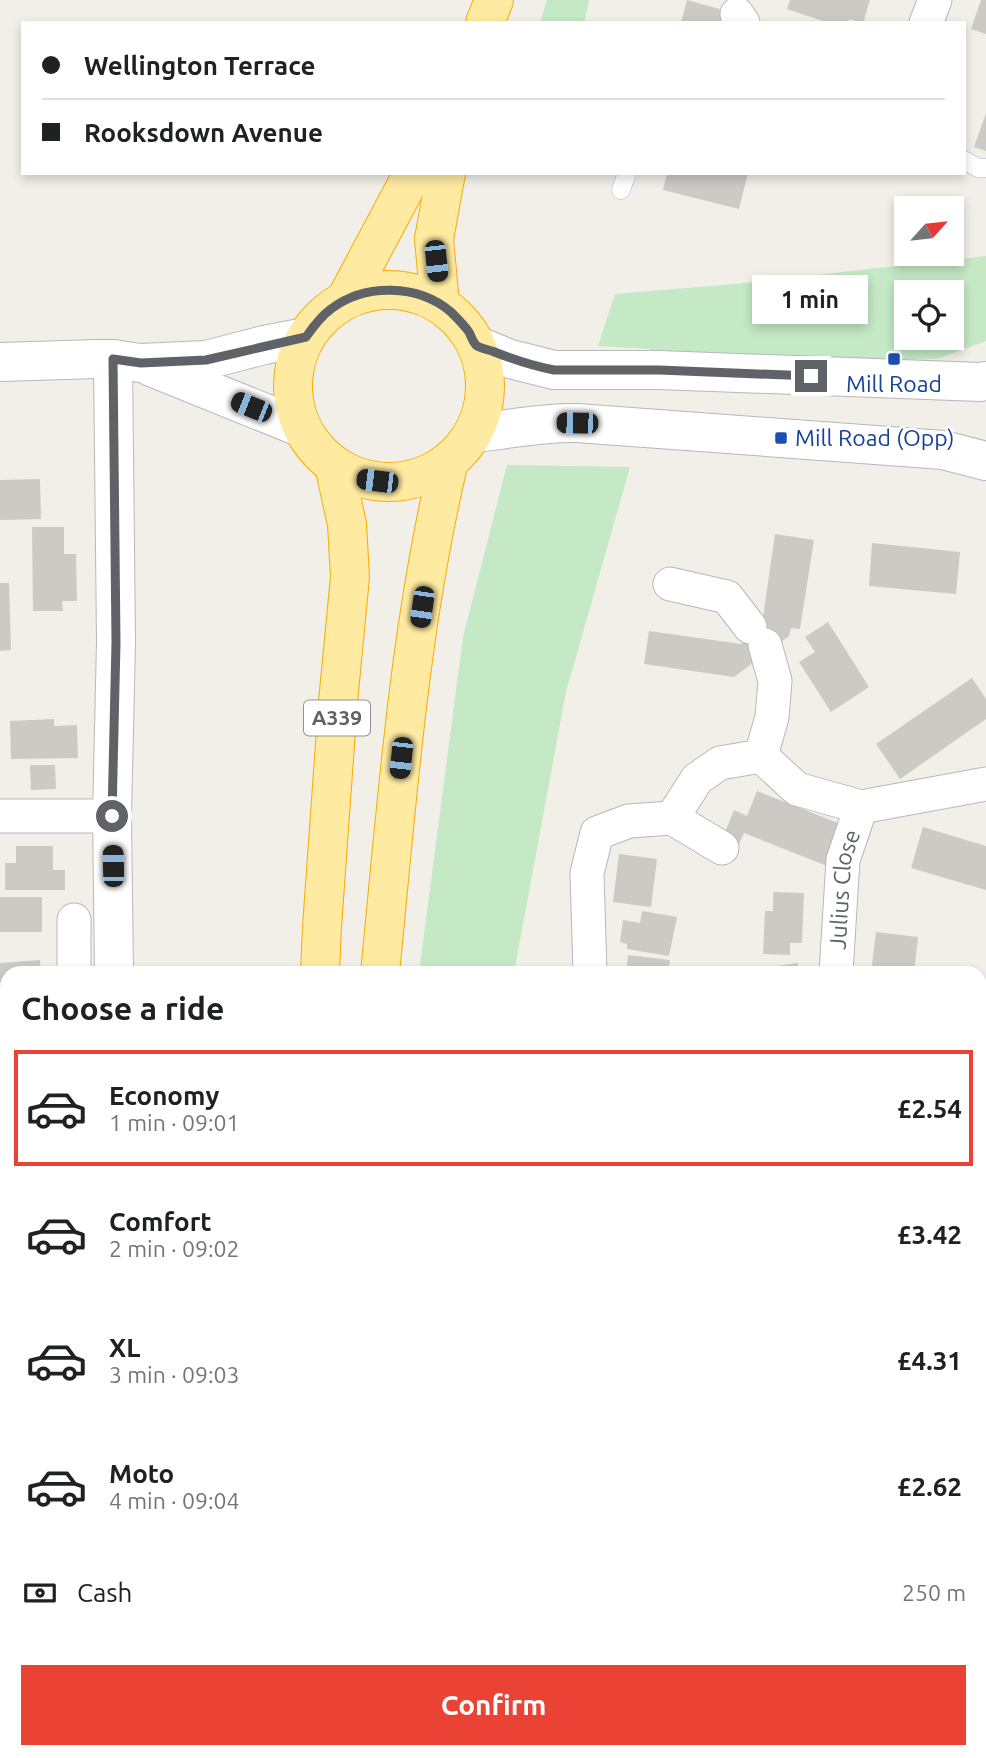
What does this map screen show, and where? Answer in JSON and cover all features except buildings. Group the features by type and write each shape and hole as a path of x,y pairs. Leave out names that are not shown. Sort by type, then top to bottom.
{"highway":[{"path":"486,21 494,0"},
{"path":"346,299 412,175"},
{"path":"440,304 434,239 446,175"},
{"path":"394,289 418,294 440,304 461,322 476,345 484,374 483,405 461,447 423,476 393,482 362,479 334,465 322,455 302,428 294,405 292,382 296,358 317,322 330,309 346,299 369,292 394,289"},
{"name":"A339","path":"381,966 404,732 425,582 439,504 461,447"},
{"name":"A339","path":"320,966 338,702 351,577 347,524 334,465"}],"street":[{"path":"927,21 935,0"},
{"path":"0,362 206,360 306,337"},
{"path":"476,345 510,359 554,370 659,370 986,381"},
{"path":"127,361 302,428"},
{"path":"74,945 114,956 112,816 127,361"},
{"path":"461,447 506,430 577,423 943,450 986,461"},
{"path":"670,584 727,597 757,636 775,681 772,717 761,756 720,763 697,779 672,818"},
{"name":"Julius Close","path":"761,756 797,789 861,807 986,784"},
{"name":"Julius Close","path":"836,966 843,860 861,807"},
{"path":"0,816 112,816"},
{"path":"590,966 587,873 597,833 629,821 672,818 722,848"}],"lane":[{"path":"966,161 978,168 986,168"}],"green space":[{"path":"547,0 589,0 584,21 541,21"},
{"path":"986,256 986,341 964,349 964,280 894,280 894,350 962,350 937,359 664,364 650,349 598,346 615,294 896,266 964,266 964,258"},
{"path":"507,465 630,467 566,692 515,966 420,966 463,637"}],"place":[{"name":"Mill Road","path":"894,359"},
{"name":"Mill Road (Opp)","path":"781,438"}],"route":[{"path":"112,816 116,642 113,359 141,363 206,360 306,337 330,309 346,299 369,292 394,289 418,294 440,304 461,322 476,345 510,359 554,370 659,370 811,376"}]}
